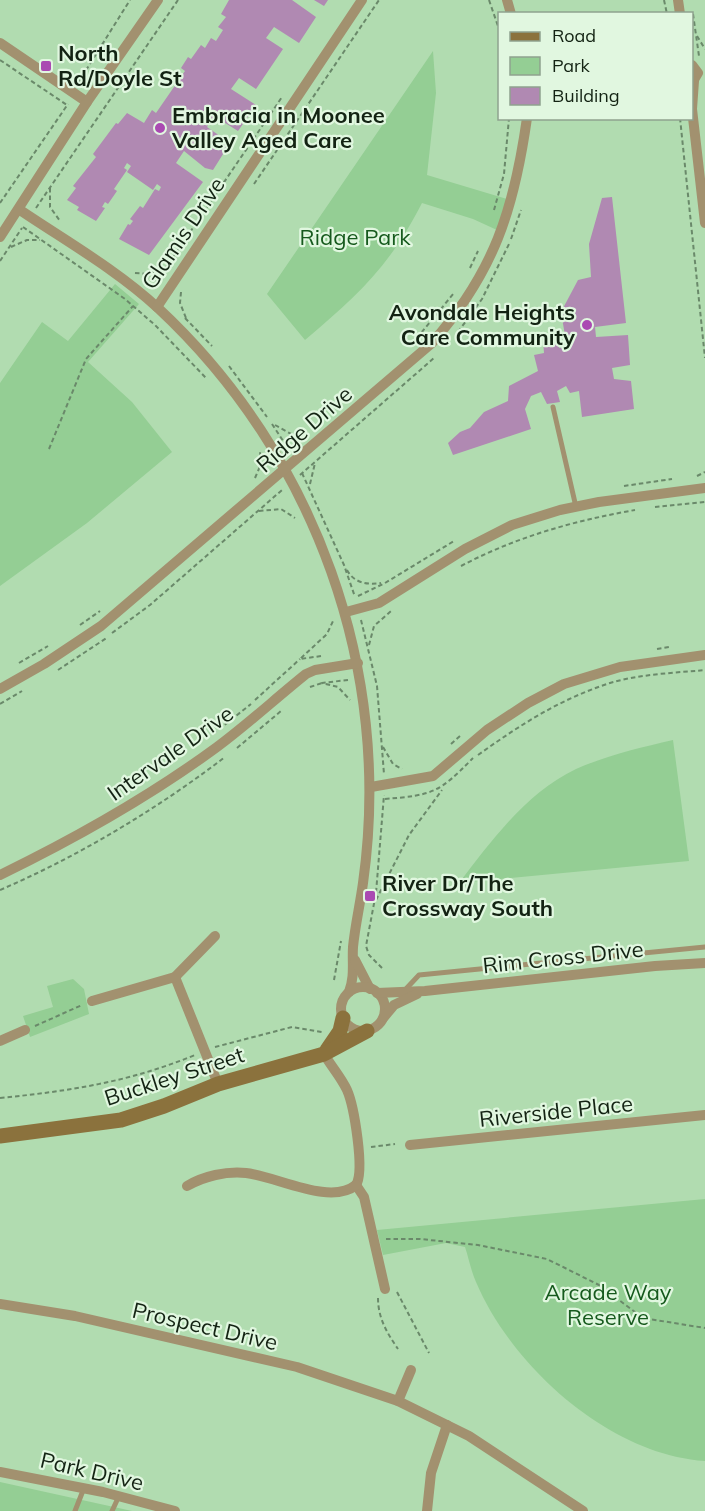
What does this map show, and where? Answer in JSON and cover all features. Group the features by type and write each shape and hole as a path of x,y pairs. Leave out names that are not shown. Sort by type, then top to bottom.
{"street":[{"path":"0,237 20,210 87,102 158,0"},
{"name":"Glamis Drive","path":"157,307 362,0"},
{"path":"0,43 87,102"},
{"path":"693,102 698,73 696,64"},
{"path":"693,117 705,223"},
{"name":"Ridge Drive","path":"0,689 44,664 101,626 287,470 432,343 458,312 482,274 510,210 527,120"},
{"path":"20,210 88,255 157,307 198,348 233,390 287,470 310,520 346,612 358,663 371,787 368,851 350,992 342,1004 343,1018 337,1036 324,1054 346,1087 352,1102 360,1173 356,1185"},
{"path":"346,612 379,603 465,549 512,525 576,507 705,488"},
{"path":"371,787 434,776 487,730 528,703 564,684 620,667 705,656"},
{"name":"Intervale Drive","path":"0,875 119,813 168,781 256,716 306,674 315,670 358,663"},
{"path":"92,1001 175,977 215,936"},
{"path":"343,1018 353,1028 367,1030 380,1023 384,1017 384,1004 353,957"},
{"name":"Rim Cross Drive","path":"374,991 426,991 656,966 705,963"},
{"path":"175,977 218,1084"},
{"path":"350,992 359,988 374,991"},
{"name":"Rim Cross Drive","path":"384,1017 394,1005 426,991"},
{"path":"0,1041 24,1030"},
{"name":"Buckley Street","path":"0,1136 121,1120 164,1106 218,1084 324,1054 367,1030"},
{"name":"Riverside Place","path":"410,1145 705,1115"},
{"path":"187,1186 214,1175 235,1173 247,1173 314,1191 340,1191 356,1185"},
{"path":"356,1185 364,1197 385,1289"},
{"name":"Prospect Drive","path":"0,1304 158,1333 297,1367 398,1401 469,1436 583,1511"},
{"path":"398,1401 411,1370"},
{"path":"427,1511 431,1473 447,1425"},
{"name":"Park Drive","path":"0,1472 84,1488 175,1511"}],"lane":[{"path":"553,407 576,507"},
{"path":"403,992 419,975 705,947"},
{"path":"75,1511 84,1488"},
{"path":"112,1511 119,1496"}],"path":[{"path":"0,261 178,0"},
{"path":"489,0 498,26"},
{"path":"691,4 692,12"},
{"path":"693,18 696,64"},
{"path":"695,32 705,49"},
{"path":"0,60 67,105"},
{"path":"491,220 504,174 509,120"},
{"path":"680,120 705,358"},
{"path":"51,186 50,207 62,224"},
{"path":"22,227 133,306 207,379"},
{"path":"7,250 27,240 42,241"},
{"path":"468,271 479,250"},
{"path":"129,271 148,274 166,267"},
{"path":"409,346 437,316 456,290"},
{"path":"181,292 180,303 186,319"},
{"path":"49,449 86,359 142,295"},
{"path":"179,312 215,350"},
{"path":"222,358 271,422 309,486 344,565 362,620 375,678 385,799 375,903 366,946 369,955 382,968"},
{"path":"271,422 286,433 311,432 304,438"},
{"path":"280,459 297,444"},
{"path":"265,459 259,449 259,472 251,484 270,468 287,499"},
{"path":"309,486 310,472 316,461"},
{"path":"695,477 705,472"},
{"path":"652,508 694,503 705,504"},
{"path":"258,511 281,509 297,520 292,508"},
{"path":"452,572 536,533 592,518 641,509"},
{"path":"344,565 350,575 363,583 385,583"},
{"path":"368,648 374,626 393,608 380,614"},
{"path":"75,628 102,609"},
{"path":"208,738 327,634 333,615 337,625"},
{"path":"362,620 371,617"},
{"path":"12,668 57,641"},
{"path":"355,651 368,648"},
{"path":"300,659 329,656"},
{"path":"345,665 349,680 353,706 338,687 322,684 349,680"},
{"path":"375,903 409,835 444,787 474,757 528,719 563,701 611,683 705,670"},
{"path":"360,678 375,678"},
{"path":"382,745 393,764 400,769 411,771"},
{"path":"385,799 420,796 444,787"},
{"path":"334,980 343,932"},
{"path":"24,1030 92,1001"},
{"path":"0,1098 79,1090 122,1081 230,1042 292,1027 304,1027 330,1036 337,1036"},
{"path":"364,1148 394,1144"},
{"path":"374,1239 420,1239 478,1245 548,1260 599,1285 643,1318 705,1328"},
{"path":"398,1349 387,1334 378,1310 378,1297 385,1289 398,1293 429,1353"}],"green space":[{"name":"Ridge Park","path":"433,51 436,93 427,175 507,199 497,230 473,219 422,203 398,245 371,279 305,340 267,294"},
{"path":"115,284 139,304 88,362 132,402 172,452 87,523 0,586 0,383 42,322 68,341"},
{"path":"673,740 689,861 459,883 511,819 558,779 600,760"},
{"path":"73,979 84,989 89,1014 30,1037 23,1016 53,1007 47,986"},
{"name":"Arcade Way Reserve","path":"705,1199 705,1461 669,1455 634,1442 600,1424 568,1401 539,1374 492,1314 474,1278 465,1247 446,1243 383,1255 377,1230"},
{"path":"0,1482 132,1511 0,1511"}],"building":[{"name":"Embracia in Moonee Valley Aged Care","path":"229,0 292,0 316,17 299,43 274,27 266,38 283,49 256,89 239,78 231,89 256,105 238,131 214,116 207,127 230,143 213,170 205,168 184,151 176,163 203,182 149,255 119,239 128,224 130,225 133,221 130,219 140,206 143,208 155,189 159,191 161,187 157,184 153,190 127,172 131,166 127,163 124,168 127,170 114,189 117,191 108,204 105,202 102,207 105,208 96,221 77,210 79,207 67,200 76,188 73,186 96,157 93,154 116,123 118,124 127,113 144,123 152,110 156,113 185,71 181,68 188,57 191,59 201,45 205,48 211,38 216,41 223,30 218,27 226,17 221,14"},
{"path":"314,0 328,0 324,6"},
{"name":"Avondale Heights Care Community","path":"612,197 626,323 595,327 596,337 628,335 630,365 612,368 614,379 631,381 634,409 582,417 579,391 570,393 566,386 557,391 560,402 547,404 541,392 531,396 525,409 531,429 453,455 448,443 460,432 470,428 484,412 508,401 509,386 538,371 534,355 544,353 543,339 557,337 559,348 567,347 561,312 578,280 591,277 589,244 602,198"}],"place":[{"name":"North Rd/Doyle St","path":"46,66"},
{"name":"Embracia in Moonee Valley Aged Care","path":"160,128"},
{"name":"Avondale Heights Care Community","path":"587,325"},
{"name":"River Dr/The Crossway South","path":"370,896"}]}
